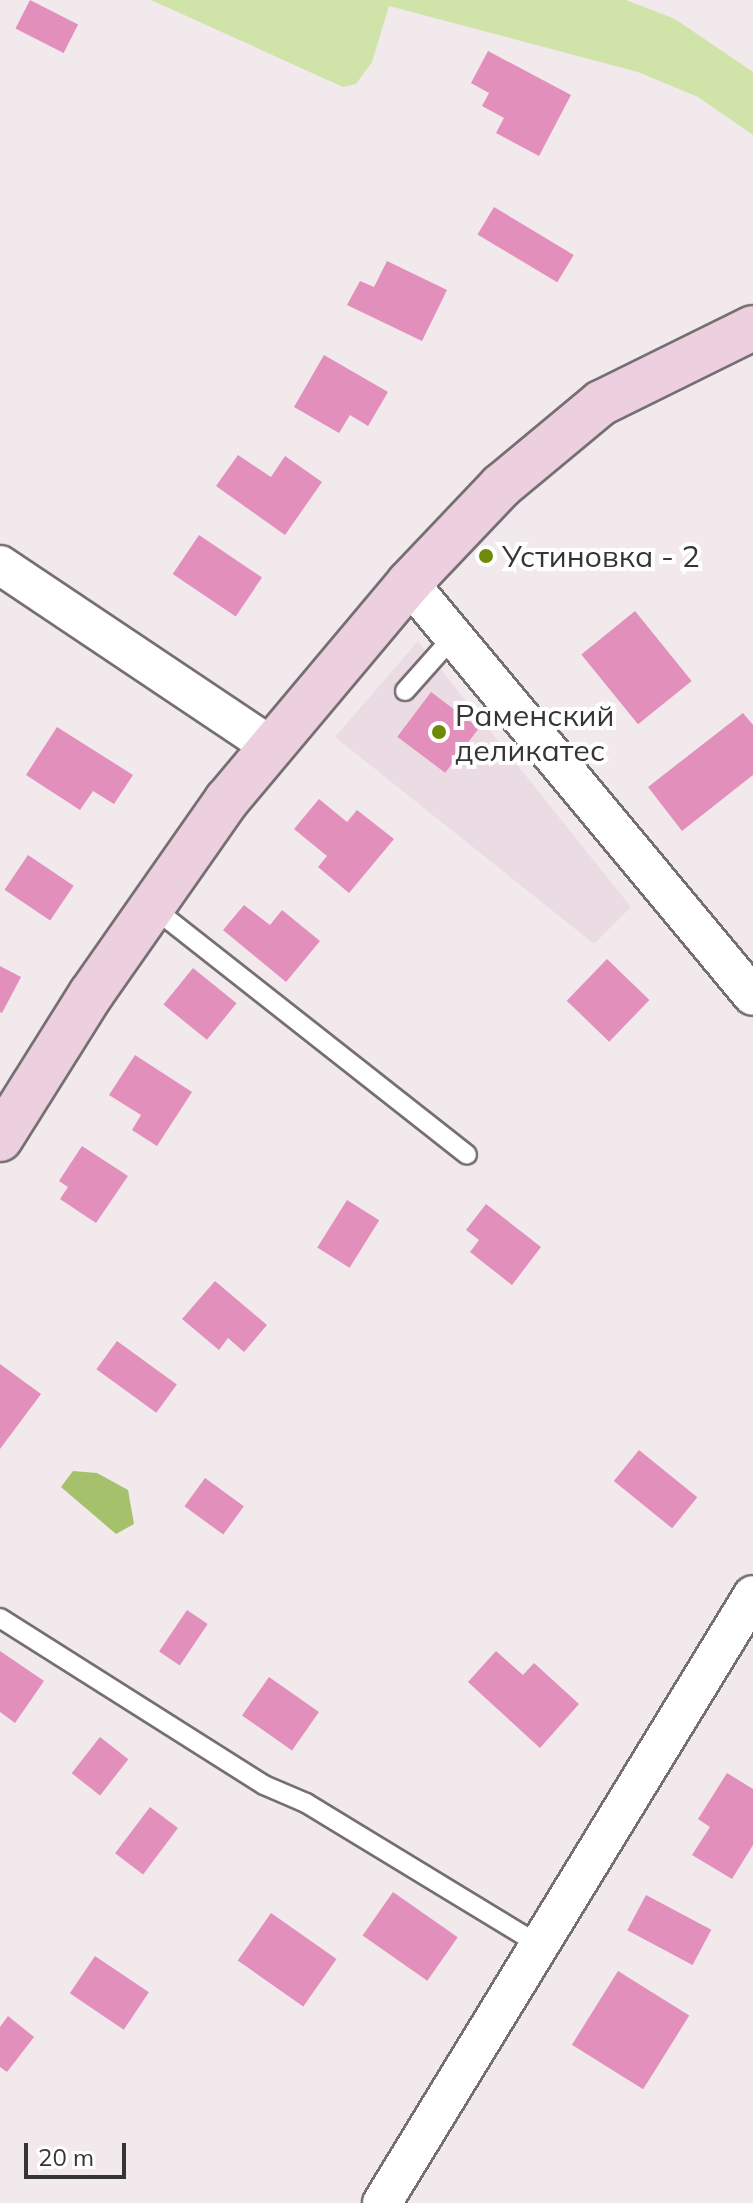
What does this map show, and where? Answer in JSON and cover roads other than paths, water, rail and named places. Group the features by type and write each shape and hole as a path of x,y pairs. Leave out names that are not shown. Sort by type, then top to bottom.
{"main road":[{"path":"0,1139 151,906 270,746 409,583 501,486 601,403 753,328"}],"street":[{"path":"0,565 270,746"},
{"path":"409,583 753,996"},
{"path":"382,2203 753,1595"}],"lane":[{"path":"405,691 453,637"},
{"path":"151,906 467,1155"},
{"path":"0,1618 264,1785 306,1803 540,1945"}],"place":[{"name":"Устиновка - 2","path":"486,556"},
{"name":"Раменский деликатес","path":"439,732"}]}
